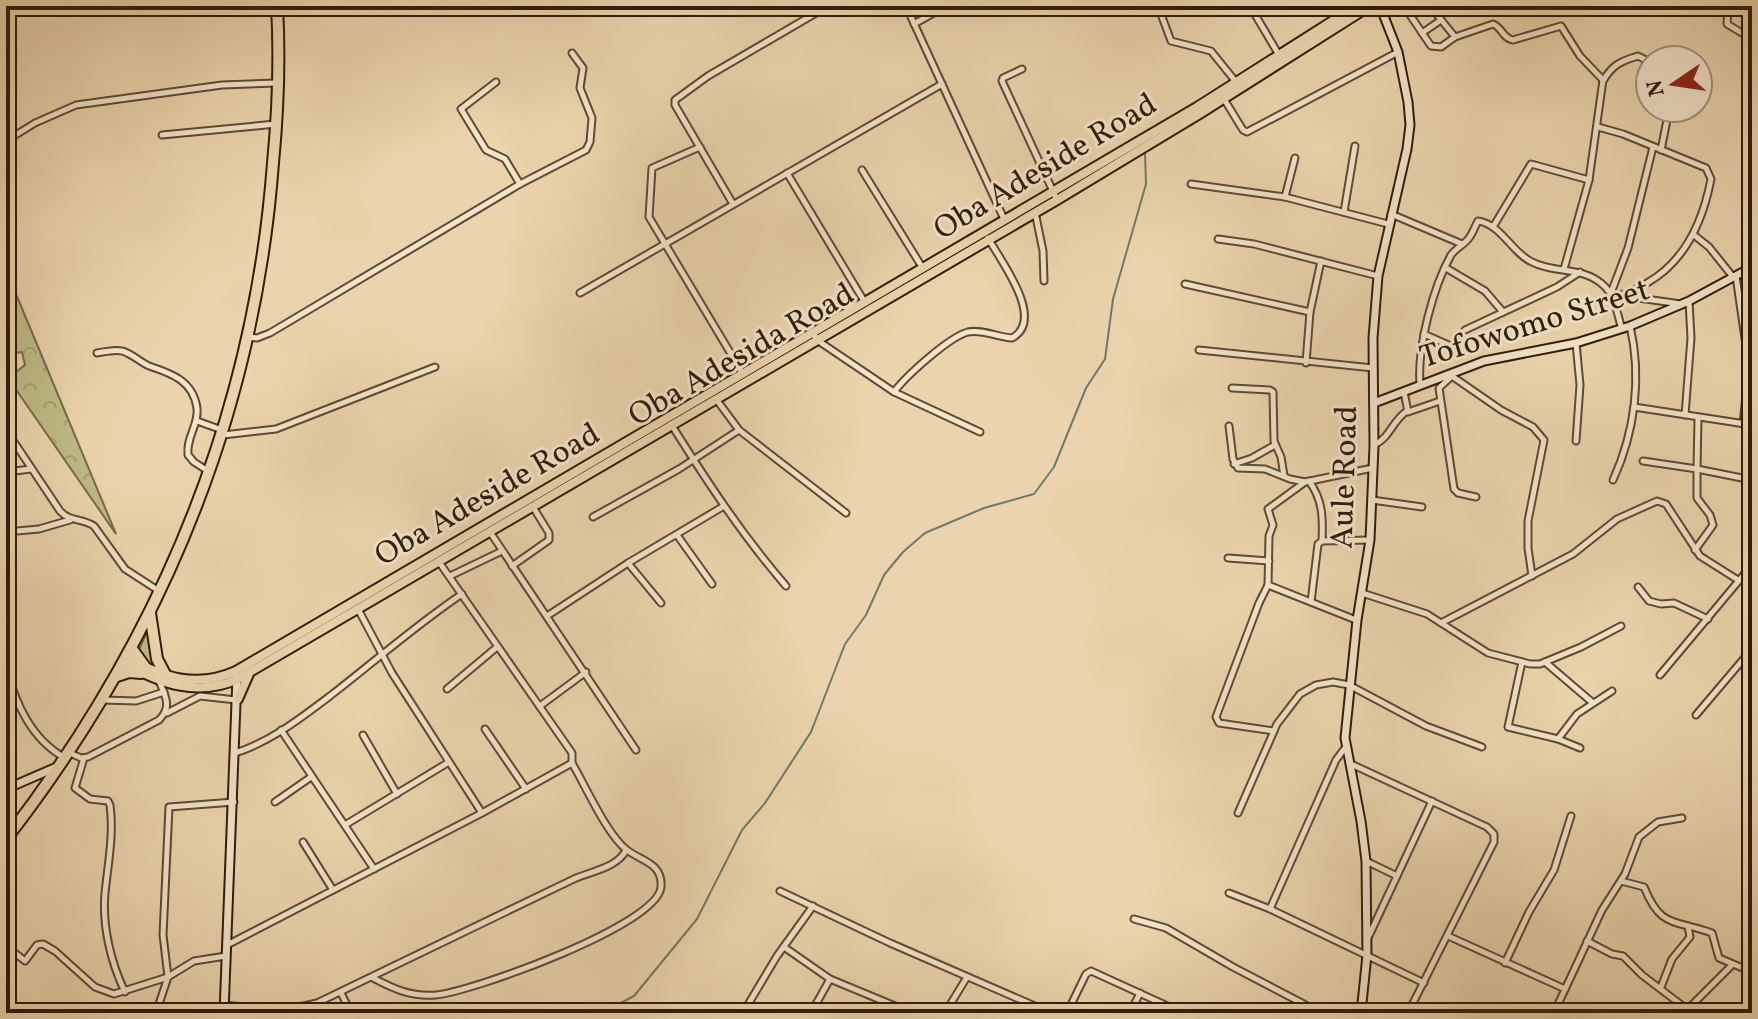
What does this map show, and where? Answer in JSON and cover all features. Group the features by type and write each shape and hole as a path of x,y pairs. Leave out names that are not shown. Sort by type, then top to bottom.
{"highway":[{"path":"6,839 66,759 128,657 160,591 223,433 248,337 269,218 278,83 277,6"},
{"path":"150,613 162,679"},
{"path":"128,657 143,670"},
{"path":"117,676 143,670"}],"main road":[{"name":"Oba Adeside Road","path":"1199,110 1356,6"},
{"name":"Oba Adesida Road","path":"162,679 186,688 227,684 237,675 251,672 533,506 565,483 716,399 815,336 1035,212 1055,196 1199,110 1224,99 1370,6"},
{"name":"Oba Adeside Road","path":"670,422 740,373 815,336 865,302 1004,220 1055,196"},
{"name":"Oba Adeside Road","path":"143,670 162,679 202,680 237,675 565,483"},
{"path":"238,700 251,672"},
{"path":"227,684 238,700"}],"street":[{"path":"733,204 675,105 675,100 708,76 828,6"},
{"path":"906,6 1004,220"},
{"path":"914,24 946,6"},
{"path":"1158,6 1171,41 1211,51 1237,82"},
{"path":"1250,6 1279,56"},
{"path":"1381,8 1393,6"},
{"path":"1404,6 1431,46 1437,48 1455,37 1493,24 1506,38 1513,40 1561,26 1580,56 1603,81"},
{"path":"1408,12 1418,6"},
{"path":"1430,6 1455,37"},
{"path":"1728,6 1727,24 1752,39"},
{"name":"Aule Road","path":"1361,1013 1367,955 1366,861 1351,764 1345,748 1349,685 1370,540 1378,276 1410,125 1398,52 1381,8"},
{"path":"1422,33 1441,20"},
{"path":"1224,99 1247,132 1398,52"},
{"path":"248,337 257,338 270,333 520,184 586,150 590,142 592,118 580,88 583,68 572,53"},
{"path":"1564,269 1589,180 1603,81 1616,64 1634,57"},
{"path":"1022,69 1002,81 1055,196"},
{"path":"496,82 461,109 485,149 505,159 520,184"},
{"path":"6,141 35,123 76,105 222,85 278,83"},
{"path":"580,293 942,84"},
{"path":"162,135 276,124"},
{"path":"1661,150 1666,124"},
{"path":"1598,127 1706,168 1710,174 1711,183 1694,235 1666,271 1621,296"},
{"path":"1344,212 1355,146"},
{"path":"700,147 650,170 648,213 740,373"},
{"path":"1611,295 1628,248 1653,147"},
{"path":"1285,197 1295,158"},
{"path":"1493,227 1531,164 1589,180"},
{"path":"862,170 923,268"},
{"path":"787,173 865,302"},
{"path":"1191,184 1285,197 1388,224"},
{"path":"1035,212 1043,251 1044,281"},
{"path":"1391,214 1462,244"},
{"path":"1420,384 1419,361 1424,334 1446,268 1455,250 1471,236 1478,221 1493,227 1533,263 1581,272 1603,284 1611,295 1636,359 1634,407 1628,439 1613,480"},
{"path":"1694,235 1709,247 1734,277 1749,366 1743,424"},
{"path":"894,392 914,368 964,333 1012,338 1021,331 1024,304 988,238"},
{"path":"1218,239 1254,244 1378,276"},
{"path":"1306,363 1310,312 1321,261"},
{"name":"Tofowomo Street","path":"1374,403 1420,384 1512,354 1576,343 1626,328 1686,302 1752,267"},
{"path":"1446,268 1485,291 1503,312"},
{"path":"1465,330 1557,287 1581,272"},
{"path":"1185,284 1310,312"},
{"path":"1611,295 1686,302 1691,338 1685,415"},
{"path":"1424,334 1460,350"},
{"path":"815,336 894,392 980,432"},
{"path":"1576,343 1580,373 1576,441"},
{"path":"1199,350 1373,368"},
{"path":"97,353 123,352 175,376 195,400 197,421 191,430 188,455 209,472"},
{"path":"197,421 223,433 276,429 435,367"},
{"path":"1476,497 1455,491 1439,386 1450,375 1501,410 1533,427 1544,440 1528,521 1532,576"},
{"path":"1232,388 1272,391 1275,445 1281,457 1284,477"},
{"path":"1404,390 1407,411"},
{"path":"716,399 739,430 846,513"},
{"path":"1374,446 1387,437 1396,419 1407,411 1440,401"},
{"path":"1634,407 1752,425"},
{"path":"1695,550 1713,525 1710,515 1697,498 1698,418"},
{"path":"670,422 724,506 786,586"},
{"path":"1229,426 1234,464 1238,468 1265,469 1284,477 1307,481 1373,468"},
{"path":"6,430 60,511 71,520"},
{"path":"593,517 739,430"},
{"path":"1234,464 1275,445"},
{"path":"1643,461 1752,480"},
{"path":"6,472 31,469"},
{"path":"1307,481 1321,503 1322,541 1316,550 1311,602"},
{"path":"1274,731 1219,723 1216,717 1268,585 1269,536 1273,525 1268,509 1307,481"},
{"path":"1372,500 1422,507"},
{"path":"1441,623 1573,554 1614,521 1657,501 1666,504 1695,550 1738,580"},
{"path":"512,566 549,540 549,533 533,506"},
{"path":"547,616 724,506"},
{"path":"6,532 39,529 71,520 88,522 125,569 160,591"},
{"path":"489,532 636,750"},
{"path":"677,535 712,584"},
{"path":"1322,541 1370,540"},
{"path":"450,576 502,551"},
{"path":"1228,558 1269,561"},
{"path":"373,978 412,995 447,993 483,984 603,934 646,909 660,894 658,871 645,859 626,850 600,813 572,763 572,753 438,561"},
{"path":"628,563 661,603"},
{"path":"1660,675 1752,565"},
{"path":"1268,585 1357,620"},
{"path":"1638,587 1649,601 1674,603 1708,619"},
{"path":"1362,593 1417,610 1478,648 1536,664 1621,626"},
{"path":"235,753 281,730 462,594"},
{"path":"358,608 382,656 482,813"},
{"path":"447,689 497,647"},
{"path":"1696,715 1752,649"},
{"path":"1522,662 1508,727 1558,739 1580,748"},
{"path":"1545,662 1593,703"},
{"path":"6,668 33,733 66,759"},
{"path":"540,706 586,672"},
{"path":"237,675 224,1009 292,1010 341,993 576,878 614,863 623,857 626,850"},
{"path":"162,679 168,703 166,713"},
{"path":"1238,813 1274,731 1288,709 1308,688 1324,683 1349,685 1426,726 1482,747"},
{"path":"1558,739 1570,721 1612,691"},
{"path":"103,700 136,701 164,692"},
{"path":"6,789 66,759 84,758 139,733 166,713 200,696 238,700"},
{"path":"485,729 526,789"},
{"path":"281,730 374,869"},
{"path":"363,735 397,794"},
{"path":"1270,909 1336,760 1345,748"},
{"path":"84,758 75,788 90,799 108,801 110,805 111,835 104,909 113,963 125,992"},
{"path":"345,825 449,762"},
{"path":"227,945 572,763"},
{"path":"1351,764 1487,827 1494,834 1494,842 1408,1013"},
{"path":"30,777 46,786"},
{"path":"275,802 311,777"},
{"path":"1367,940 1432,801"},
{"path":"156,1013 168,977 163,935 169,807 234,802"},
{"path":"1505,963 1529,912 1554,870 1571,816"},
{"path":"1554,1013 1602,910 1621,881 1635,843 1644,831 1658,822 1682,818"},
{"path":"303,842 333,890"},
{"path":"1366,861 1397,876"},
{"path":"1621,881 1644,887 1651,905 1660,916 1712,933 1717,955 1732,965 1752,972"},
{"path":"780,891 1051,1013"},
{"path":"1229,893 1270,909 1424,983"},
{"path":"743,1013 813,906"},
{"path":"1134,919 1166,928 1321,1013"},
{"path":"1661,987 1672,959 1690,937 1688,926"},
{"path":"1448,936 1565,989"},
{"path":"1587,941 1623,956 1688,1012 1732,965"},
{"path":"6,946 25,961 37,945 43,944 95,987 114,994 168,977 194,961 226,956"},
{"path":"784,947 830,979 912,1013"},
{"path":"1067,1013 1088,971 1183,1013"},
{"path":"945,1013 967,977"},
{"path":"811,1013 830,979"},
{"path":"341,993 351,1013"},
{"path":"1130,1013 1140,993"},
{"path":"876,1013 882,1001"}],"green space":[{"path":"6,270 116,534 8,378 25,365 22,352 6,354"},
{"path":"149,627 159,672 138,652"}],"waterway":[{"path":"602,1013 634,996 697,919 742,830 765,803 811,732 845,644 866,615 884,575 903,552 925,533 984,508 1034,494 1054,467 1086,388 1105,359 1113,299 1146,184 1145,154"}]}
